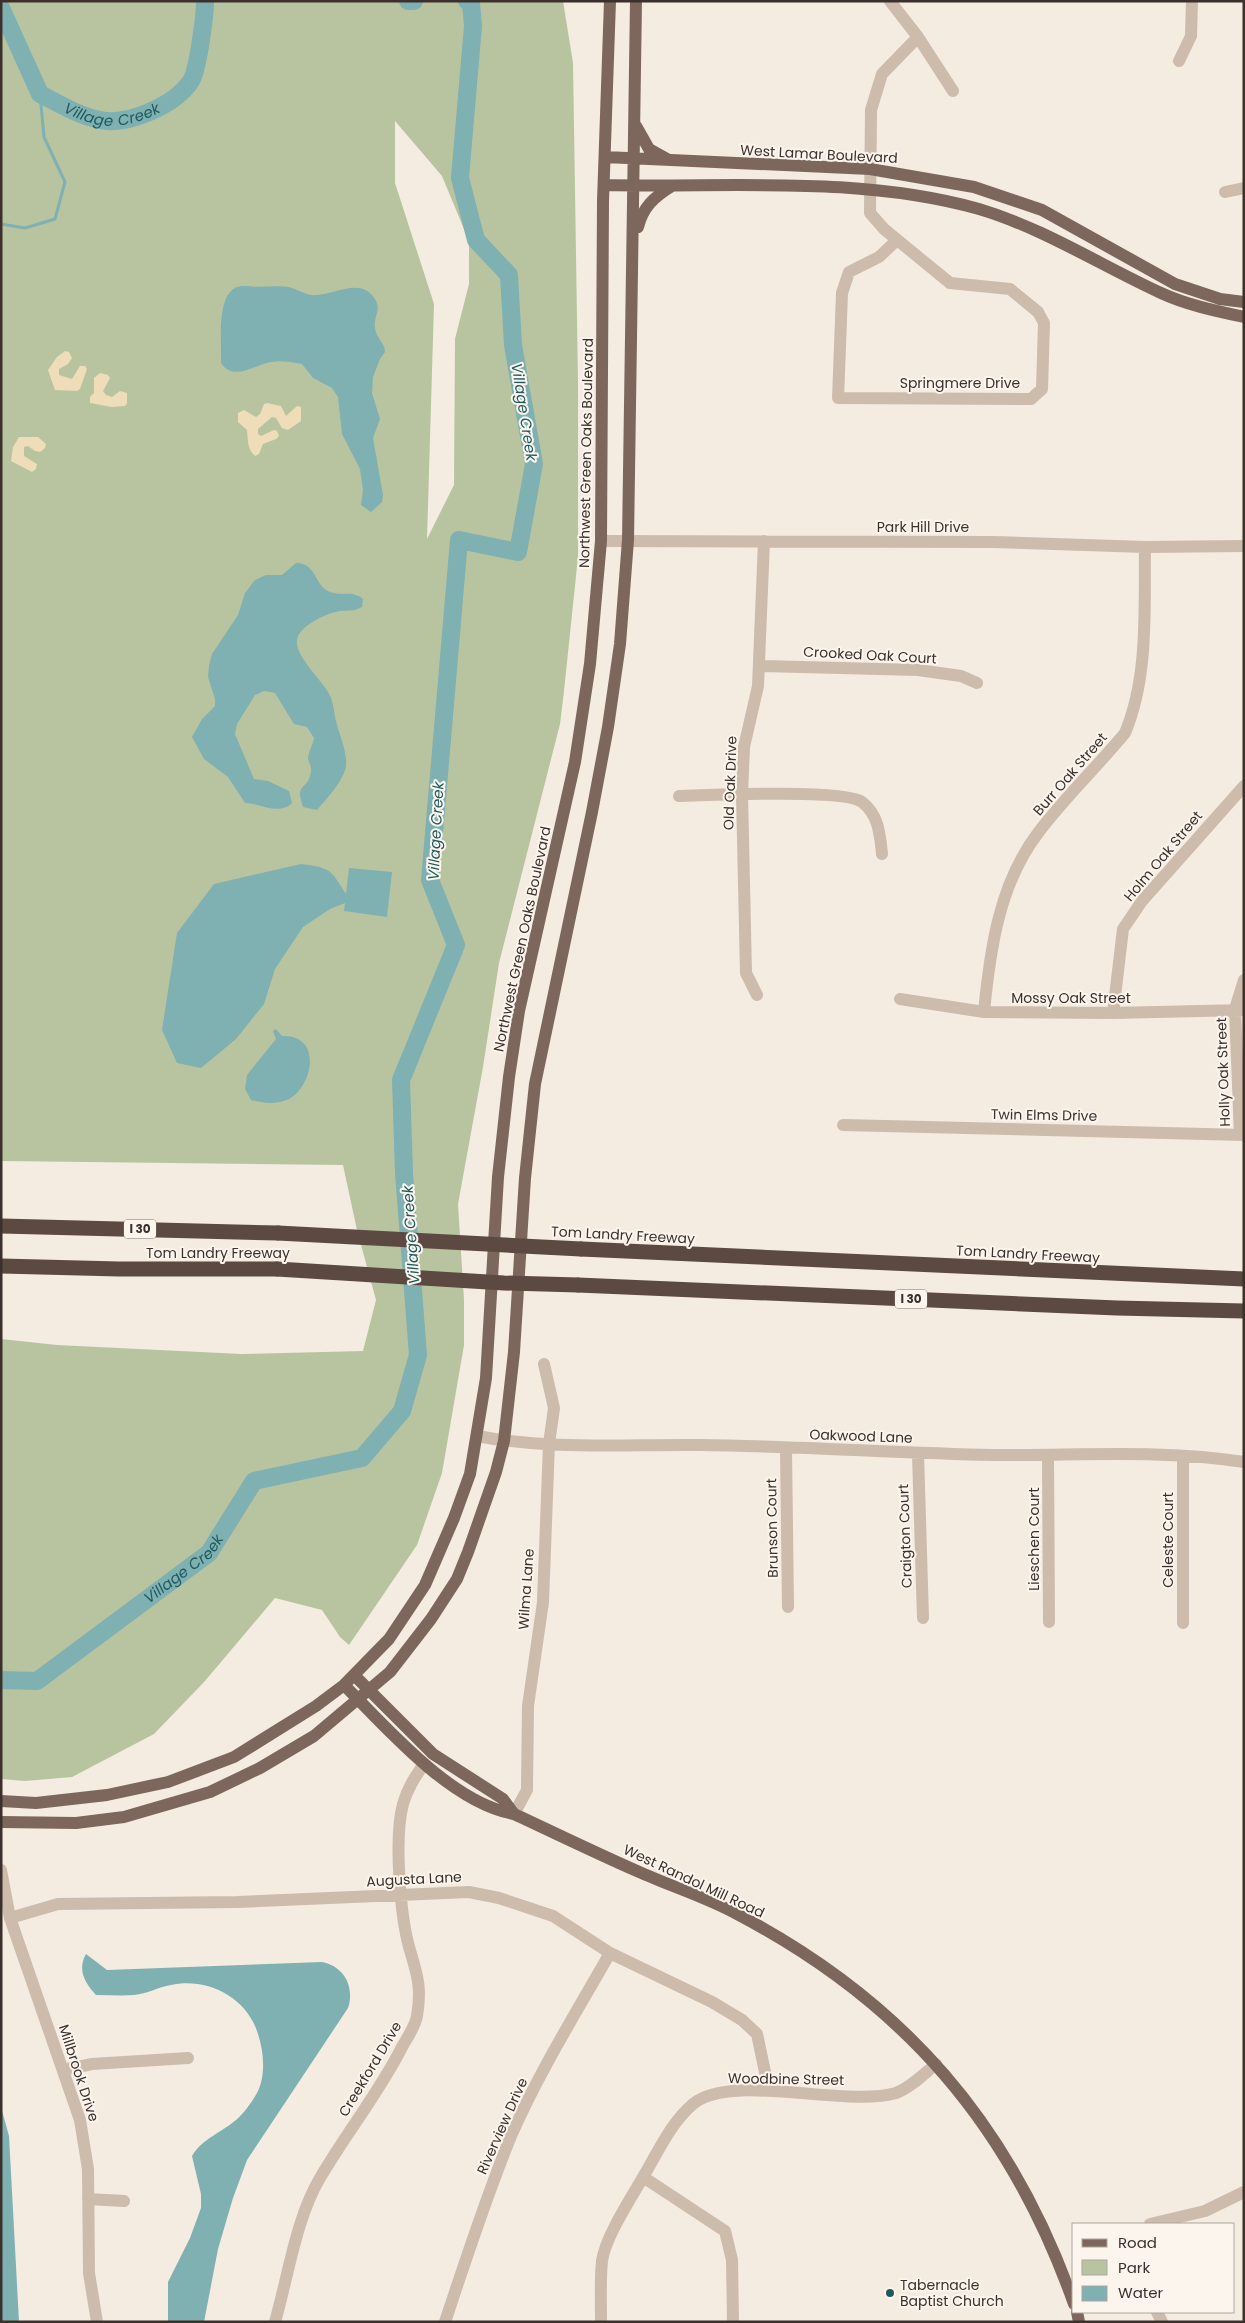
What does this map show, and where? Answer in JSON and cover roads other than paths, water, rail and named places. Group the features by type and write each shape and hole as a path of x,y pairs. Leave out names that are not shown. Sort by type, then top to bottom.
{"highway":[{"name":"Tom Landry Freeway","path":"1,1226 278,1233 581,1249 1244,1278"},
{"name":"Tom Landry Freeway","path":"1,1266 119,1269 278,1269 504,1283 1108,1308 1244,1311"}],"main road":[{"name":"Northwest Green Oaks Boulevard","path":"1,1801 36,1803 107,1795 168,1782 234,1757 316,1706 344,1685 389,1638 424,1585 454,1518 470,1474 486,1378 498,1177 509,1077 519,1011 575,762 590,664 601,541 604,185 610,1"},
{"path":"1,1822 76,1823 124,1817 210,1792 260,1768 314,1736 359,1700 396,1664 431,1619 457,1579 493,1481 504,1441 514,1352 525,1178 535,1084 608,727 620,644 628,540 635,186 636,1"},
{"path":"635,124 650,149 660,156 674,161"},
{"name":"West Lamar Boulevard","path":"605,157 870,169 974,186 1042,210 1175,284 1220,299 1244,302"},
{"path":"604,185 870,188 922,196 980,210 1040,232 1162,294 1209,310 1244,317"},
{"path":"634,239 642,214 650,202 672,186"},
{"name":"West Randol Mill Road","path":"354,1675 433,1754 503,1799 514,1814"},
{"name":"West Randol Mill Road","path":"344,1685 424,1764 479,1801 498,1811 514,1814 636,1871 736,1913 802,1951 855,1989 900,2028 936,2064 984,2124 1009,2162 1040,2219 1072,2297"}],"street":[{"path":"890,1 918,37 953,91"},
{"path":"1179,61 1191,36 1192,1"},
{"name":"Springmere Drive","path":"897,240 879,257 849,272 842,293 838,398 1031,399 1042,390 1044,323 1038,312 1010,289 950,283 897,240 870,213 871,110 882,74 918,37"},
{"path":"1225,192 1244,188"},
{"name":"Park Hill Drive","path":"601,541 993,542 1145,547 1244,546"},
{"name":"Old Oak Drive","path":"757,995 746,973 742,794 744,748 758,686 760,666 764,541"},
{"name":"Burr Oak Street","path":"984,1012 997,920 1012,877 1038,833 1125,733 1134,712 1141,666 1145,547"},
{"name":"Crooked Oak Court","path":"760,666 918,670 961,676 977,683"},
{"name":"Holm Oak Street","path":"1114,1013 1124,929 1142,901 1244,786"},
{"path":"679,796 742,794 834,796 862,801 875,817 882,854"},
{"name":"Holly Oak Street","path":"1242,1135 1240,1010 1244,980"},
{"name":"Mossy Oak Street","path":"900,999 984,1012 1114,1013 1240,1010"},
{"name":"Twin Elms Drive","path":"843,1125 1242,1135"},
{"name":"Wilma Lane","path":"514,1814 528,1790 528,1706 543,1602 549,1444 554,1408 544,1364"},
{"name":"Oakwood Lane","path":"477,1436 504,1441 549,1444 703,1445 918,1454 1183,1457 1244,1462"},
{"name":"Brunson Court","path":"786,1448 788,1607"},
{"name":"Craigton Court","path":"918,1454 923,1618"},
{"name":"Lieschen Court","path":"1048,1456 1049,1622"},
{"name":"Celeste Court","path":"1183,1457 1183,1623"},
{"name":"Creekford Drive","path":"275,2322 299,2230 319,2180 391,2068 416,2020 420,1993 400,1895 400,1828 402,1805 409,1786 424,1764"},
{"name":"Millbrook Drive","path":"1,1870 10,1918 80,2120 88,2169 89,2273 97,2322"},
{"name":"Augusta Lane","path":"10,1918 58,1904 237,1902 469,1892 499,1898 553,1916 610,1953 712,2002 742,2020 757,2034 769,2092"},
{"name":"Riverview Drive","path":"446,2322 481,2214 512,2135 550,2058 610,1953"},
{"path":"63,2070 92,2064 188,2058"},
{"name":"Woodbine Street","path":"601,2322 602,2260 616,2225 674,2122 695,2103 729,2092 876,2097 897,2093 919,2079 936,2064"},
{"path":"643,2177 725,2231 732,2260 733,2322"},
{"path":"1154,2223 1205,2211 1244,2192"},
{"path":"88,2199 124,2201"}],"water":[{"path":"247,286 289,287 311,295 354,288 369,292 375,299 378,310 375,328 385,352 373,377 372,393 380,419 373,438 383,495 382,502 371,512 361,505 363,490 360,469 342,434 338,397 332,388 313,378 302,364 275,361 238,372 226,369 221,363 221,322 225,301 229,293 235,288"},
{"path":"296,563 311,569 326,590 336,593 354,594 363,599 362,607 335,612 323,617 310,623 298,636 299,651 331,698 346,761 346,767 339,783 317,810 303,807 300,794 311,772 308,757 314,738 307,727 294,724 275,693 264,691 255,695 237,724 235,734 254,779 268,781 289,791 292,803 287,807 275,809 245,803 228,777 204,759 192,737 202,719 215,706 215,699 208,677 209,665 212,654 238,615 245,593 255,580 266,575 282,575"},
{"path":"301,864 324,868 332,874 346,894 349,868 392,872 387,917 344,911 345,903 330,909 303,927 275,969 264,1004 236,1039 201,1068 177,1063 162,1030 177,933 214,884"},
{"path":"276,1029 282,1036 295,1038 303,1043 308,1051 310,1062 308,1072 298,1092 289,1099 275,1103 251,1100 245,1089 247,1075 276,1039 273,1031"},
{"path":"86,1954 107,1970 322,1962 330,1964 342,1973 349,1985 350,2000 348,2008 247,2160 233,2198 218,2249 204,2322 168,2322 168,2282 190,2238 201,2208 201,2194 192,2156 207,2140 239,2117 257,2093 263,2072 262,2048 258,2034 253,2021 235,2000 211,1987 185,1983 134,1995 96,1995 86,1981 82,1971 83,1960"},
{"path":"1,2107 9,2136 19,2322 1,2322"}],"waterway":[{"name":"Village Creek","path":"1,8 40,94 84,116 111,121 124,120 150,112 184,90 194,75 199,55 205,1"},
{"name":"Village Creek","path":"408,1 414,1"},
{"name":"Village Creek","path":"1,1680 37,1681 209,1553 254,1481 362,1458 402,1411 418,1355 404,1173 401,1080 456,945 430,880 459,540 518,552 534,464 513,345 509,275 476,240 460,178 473,26 471,3 467,1"},
{"path":"1,224 25,228 55,219 65,182 44,137 40,94"}],"place":[{"name":"Tabernacle Baptist Church","path":"890,2293"}]}
